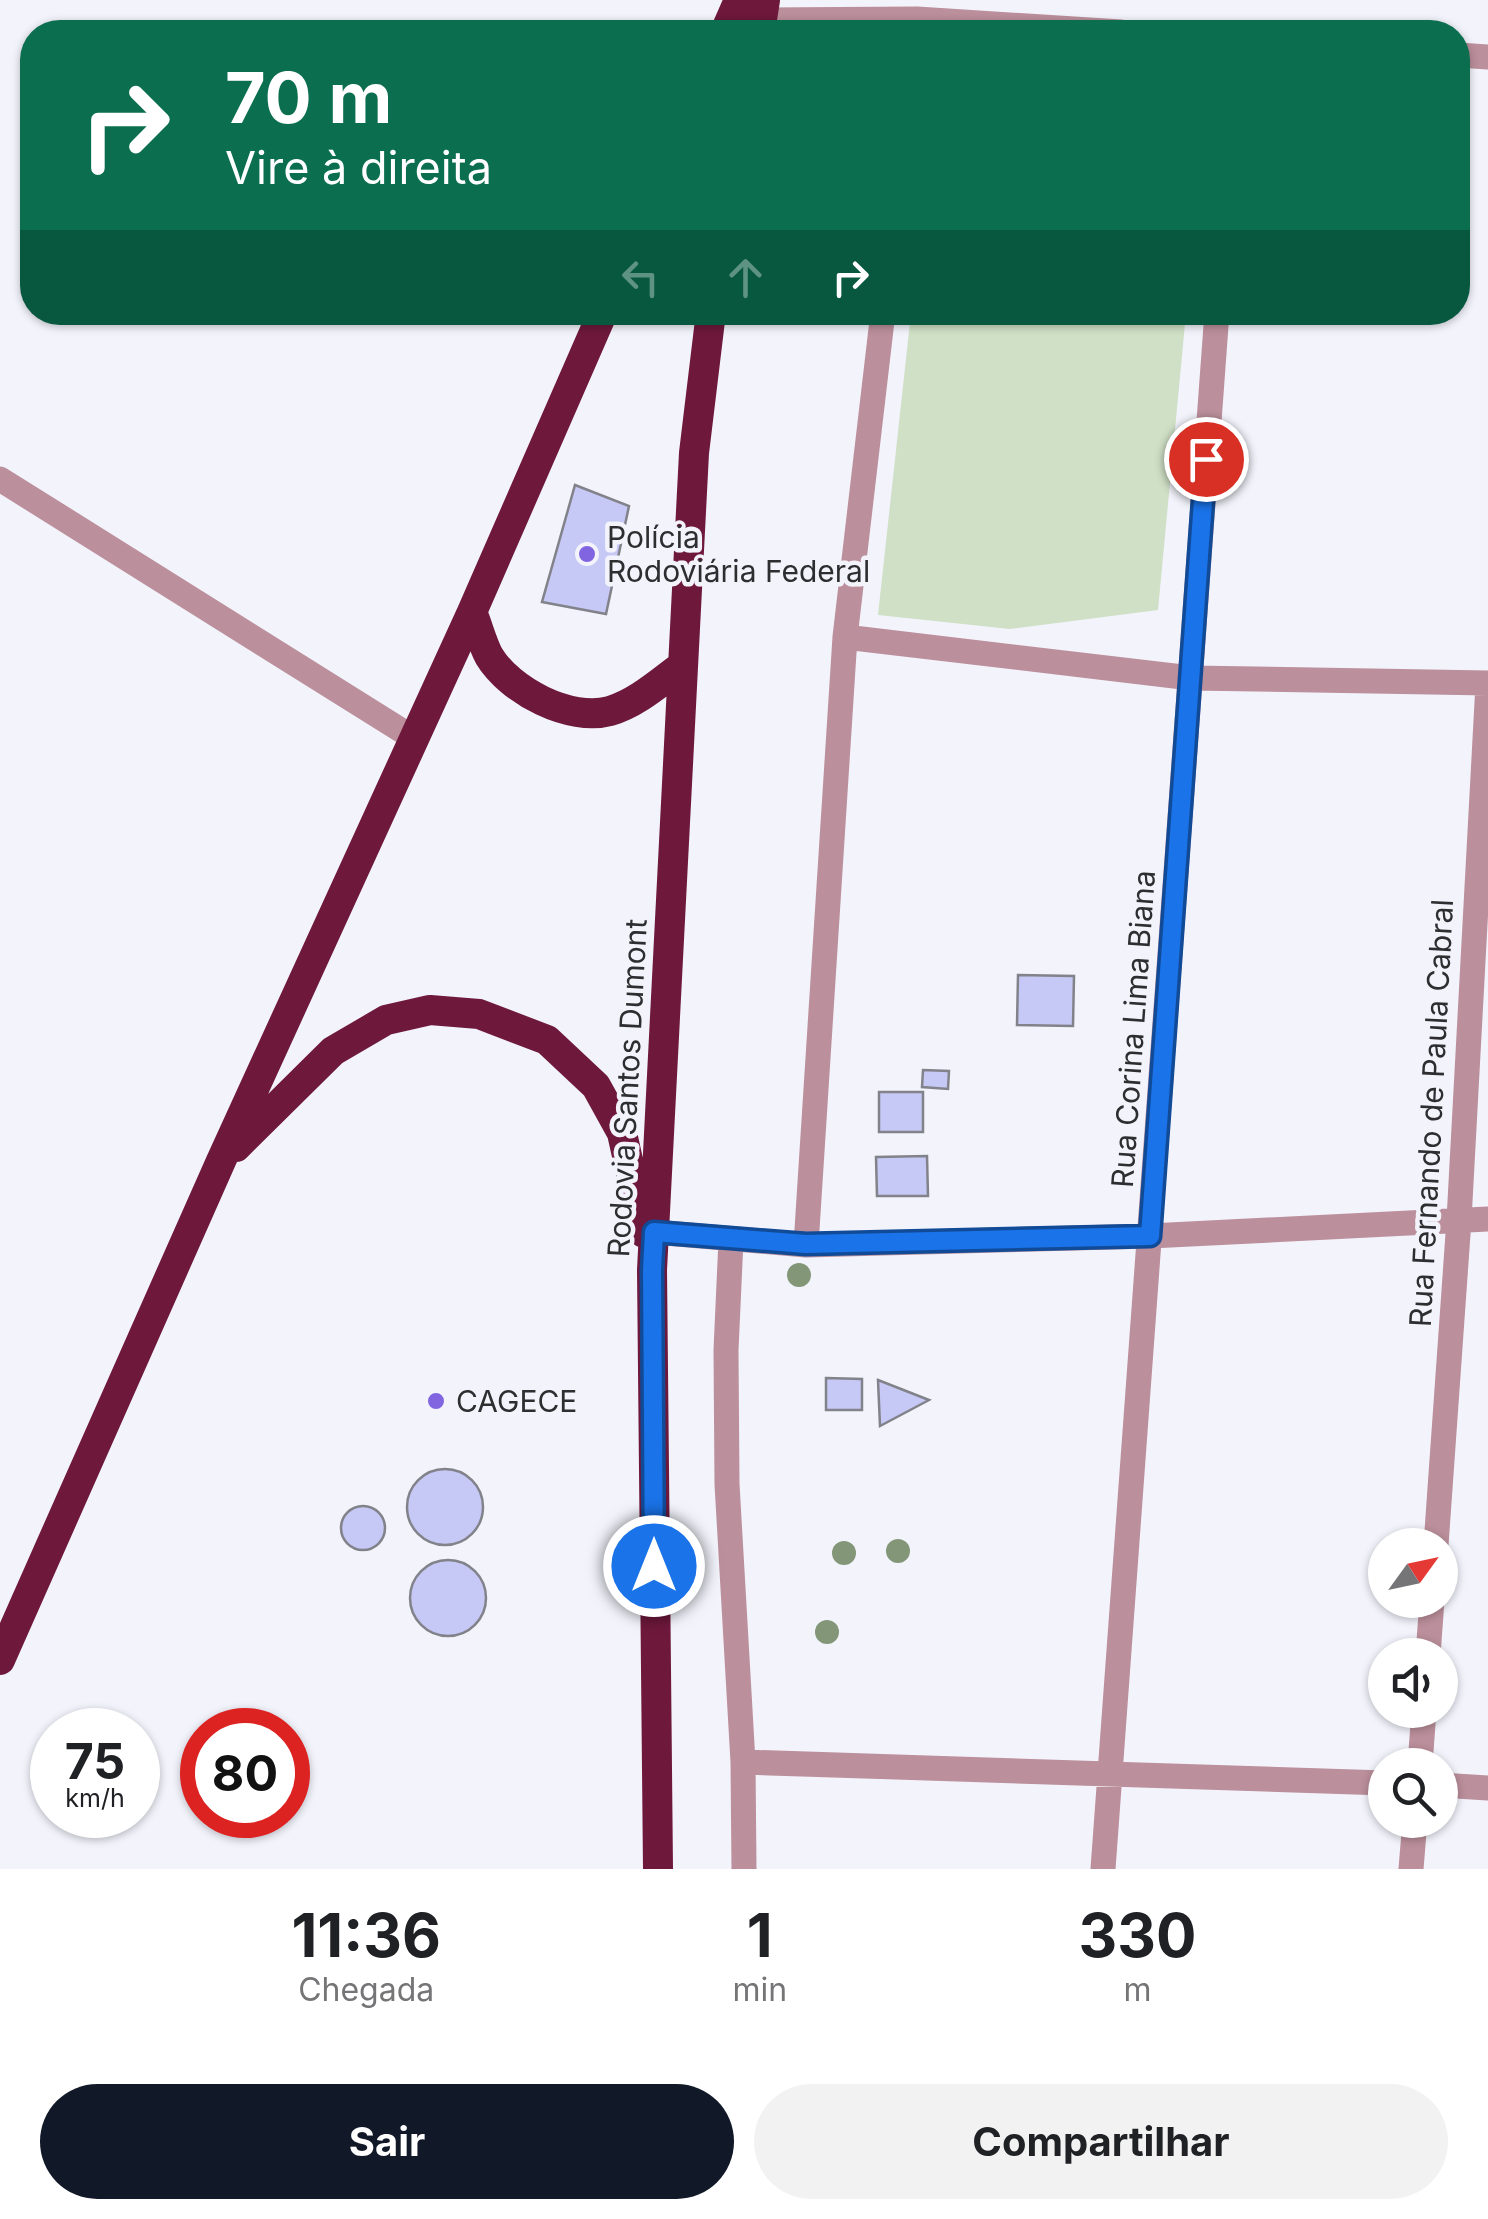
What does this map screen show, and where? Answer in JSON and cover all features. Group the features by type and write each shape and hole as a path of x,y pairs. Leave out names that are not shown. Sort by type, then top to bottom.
{"highway":[{"path":"0,1660 597,325"},
{"name":"Rodovia Santos Dumont","path":"658,1869 652,1270 694,453 709,325"},
{"path":"472,612 490,658 516,685 544,703 572,711 607,712 636,699 682,666"},
{"path":"222,1162 333,1051 386,1020 430,1010 479,1014 547,1040 596,1086 622,1133 652,1270"}],"street":[{"path":"757,13 843,20"},
{"path":"806,1244 845,638 881,325"},
{"name":"Rua Corina Lima Biana","path":"1103,1869 1216,325"},
{"path":"0,479 415,739"},
{"path":"845,638 1190,678 1488,683"},
{"name":"Rua Fernando de Paula Cabral","path":"1437,1528 1460,1220 1488,683"},
{"path":"654,1232 806,1244 1150,1236 1488,1220"},
{"path":"730,1240 727,1484 743,1762 744,1869"},
{"path":"743,1762 1368,1783"},
{"path":"1458,1786 1488,1788"},
{"path":"1412,1869 1415,1838"}],"green space":[{"path":"910,325 1185,325 1158,610 1010,629 878,615"}],"building":[{"name":"Polícia Rodoviária Federal","path":"575,485 629,506 606,614 542,602"},
{"path":"1018,975 1074,976 1073,1026 1017,1025"},
{"path":"923,1070 949,1071 948,1089 922,1087"},
{"path":"879,1092 923,1092 923,1132 879,1132"},
{"path":"927,1156 928,1196 877,1196 876,1157"},
{"path":"826,1378 862,1379 862,1410 826,1410"},
{"path":"878,1380 929,1400 880,1426"},
{"path":"445,1469 472,1480 483,1507 472,1534 445,1545 418,1534 407,1507 418,1480"},
{"path":"363,1506 379,1512 385,1528 379,1544 363,1550 347,1544 341,1528 347,1512"},
{"path":"448,1560 475,1571 486,1598 475,1625 448,1636 421,1625 410,1598 421,1571"}],"place":[{"name":"Polícia Rodoviária Federal","path":"587,554"},
{"name":"CAGECE","path":"436,1401"}],"route":[{"path":"654,1566 654,1232 806,1244 1150,1236 1206,459"}]}
